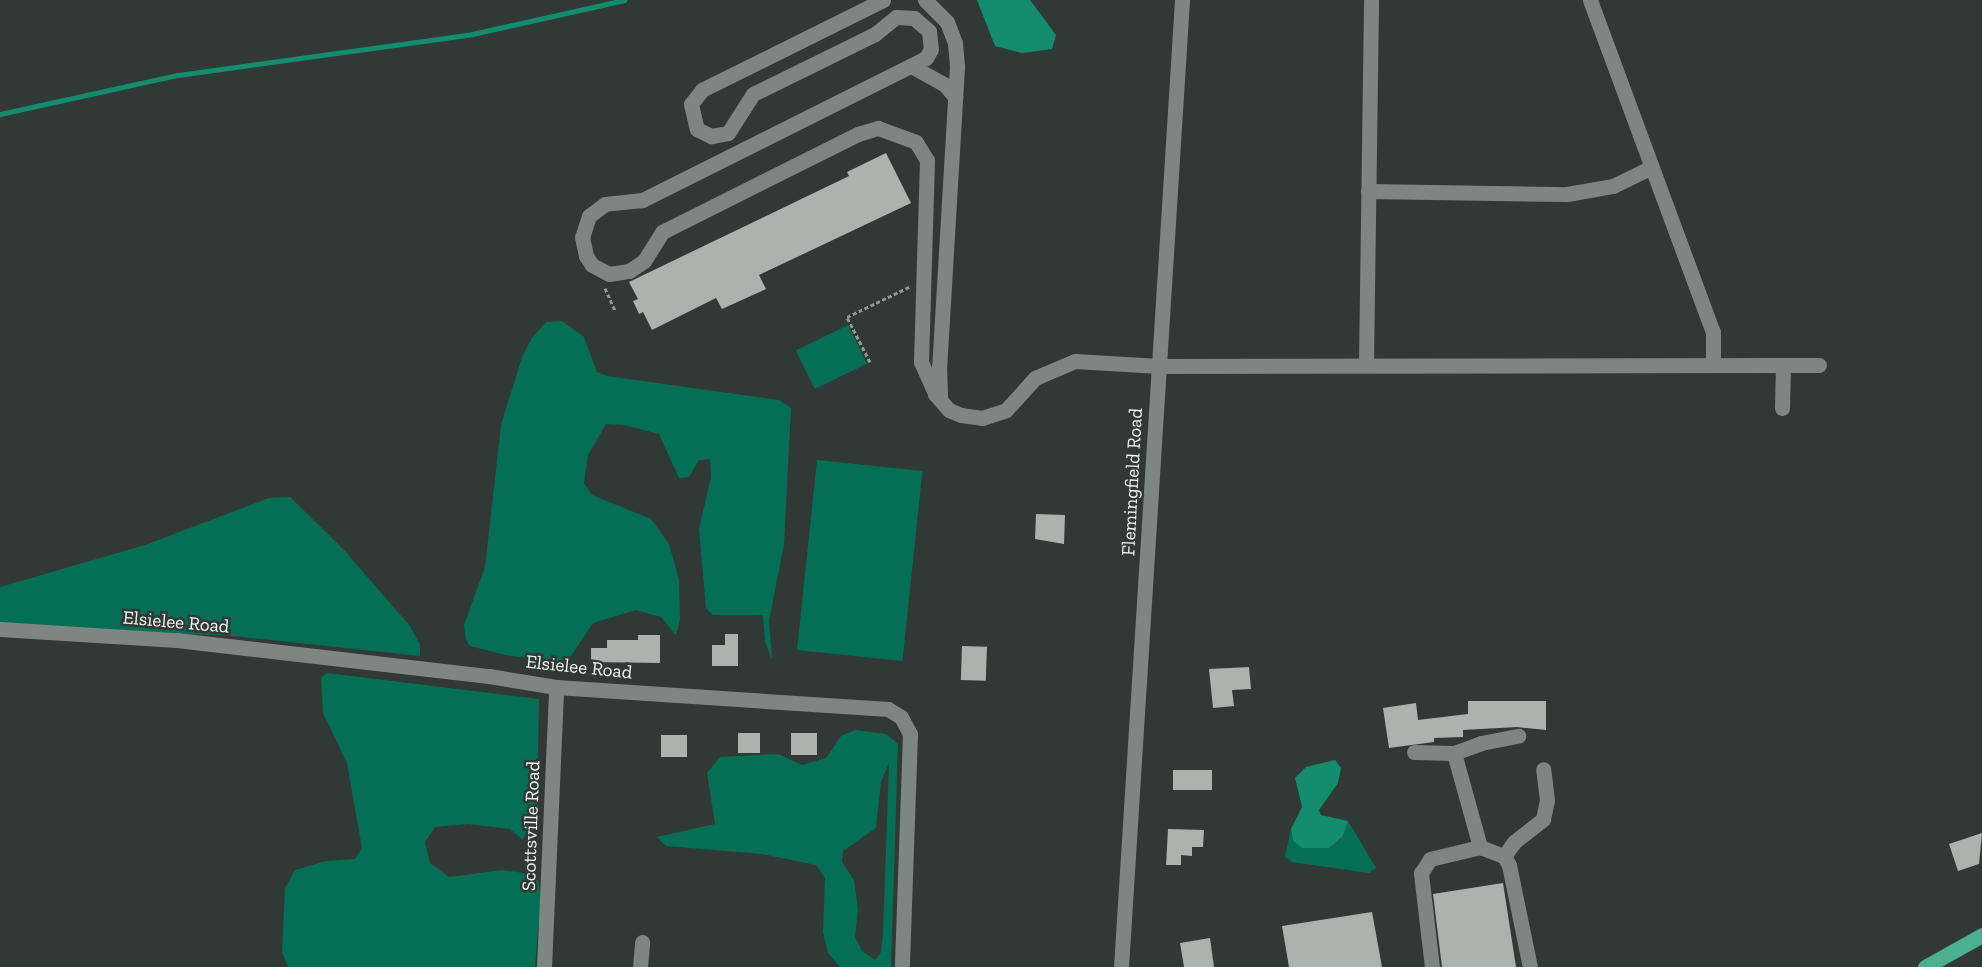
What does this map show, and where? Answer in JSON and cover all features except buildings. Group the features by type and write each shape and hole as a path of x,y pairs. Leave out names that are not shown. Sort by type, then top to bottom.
{"highway":[{"path":"1925,967 1982,935"}],"street":[{"path":"883,0 702,90 691,104 692,122 704,134 728,133 753,94 875,34 896,17 914,18 929,31 931,49 926,58 912,67 642,200 605,204 589,216 582,237 586,256 601,271 620,274 637,267 662,232 858,134 878,128 905,134 922,149 930,174 920,348 926,378 941,402 961,415 982,418 1006,410 1035,378 1062,364 1087,361 1159,366 1366,363 1819,365"},
{"path":"925,0 940,11 956,44 956,98 939,366 941,402"},
{"name":"Flemingfield Road","path":"1121,967 1182,0"},
{"path":"1366,363 1371,0"},
{"path":"1590,0 1650,168 1713,332 1713,365"},
{"path":"912,67 945,85 956,98"},
{"path":"1368,191 1567,194 1613,186 1650,168"},
{"path":"1782,408 1783,365"},
{"name":"Elsielee Road","path":"0,628 176,640 489,676 556,687 867,705 888,709 901,717 910,734 902,967"},
{"name":"Scottsville Road","path":"544,967 556,687"},
{"path":"1414,752 1454,753 1481,742 1518,736"},
{"path":"1454,753 1480,847"},
{"path":"1504,856 1514,842 1543,819 1547,800 1543,769"},
{"path":"1432,967 1421,873 1430,859 1480,847 1504,856 1513,878 1530,967"},
{"path":"640,967 642,942"}],"path":[{"path":"601,271 615,310"},
{"path":"870,362 847,317 911,286"}],"shaded area":[{"path":"977,0 1030,0 1056,35 1052,49 1022,53 995,46"},
{"path":"562,321 584,337 597,372 607,376 779,400 791,408 784,544 769,621 772,660 765,642 763,615 713,615 706,608 699,529 711,477 710,459 699,460 689,477 679,478 659,434 624,425 606,424 588,455 584,483 592,495 651,519 669,544 679,580 680,619 676,635 661,617 636,610 593,623 571,656 561,662 505,655 470,646 466,640 464,625 485,567 501,425 522,357 532,338 546,322"},
{"path":"848,325 867,364 815,389 796,350"},
{"path":"817,460 922,471 902,661 797,650"},
{"path":"290,497 344,550 410,626 420,645 420,656 233,636 0,625 0,587 145,545 269,498"},
{"path":"327,673 539,699 537,807 523,840 510,829 468,824 435,827 425,842 430,863 449,877 502,870 537,875 541,897 535,967 288,967 282,952 285,888 295,870 326,861 355,859 362,848 347,763 323,713 321,678"},
{"path":"855,730 886,734 898,744 891,967 840,967 828,953 823,932 825,878 816,865 762,854 666,846 657,837 715,824 707,773 720,757 778,754 802,765 826,758 841,736","holes":["889,763 881,952 875,960 862,951 855,937 858,909 854,880 842,862 843,851 876,828 881,782"]},
{"path":"1335,760 1341,768 1338,783 1319,810 1321,815 1348,821 1343,836 1329,848 1302,848 1293,841 1291,829 1302,807 1295,778 1306,767"},
{"path":"1348,821 1376,868 1369,873 1292,862 1285,857 1291,829 1293,841 1302,848 1329,848 1343,836"}],"waterway":[{"path":"0,114 178,75 472,34 624,0"}]}
